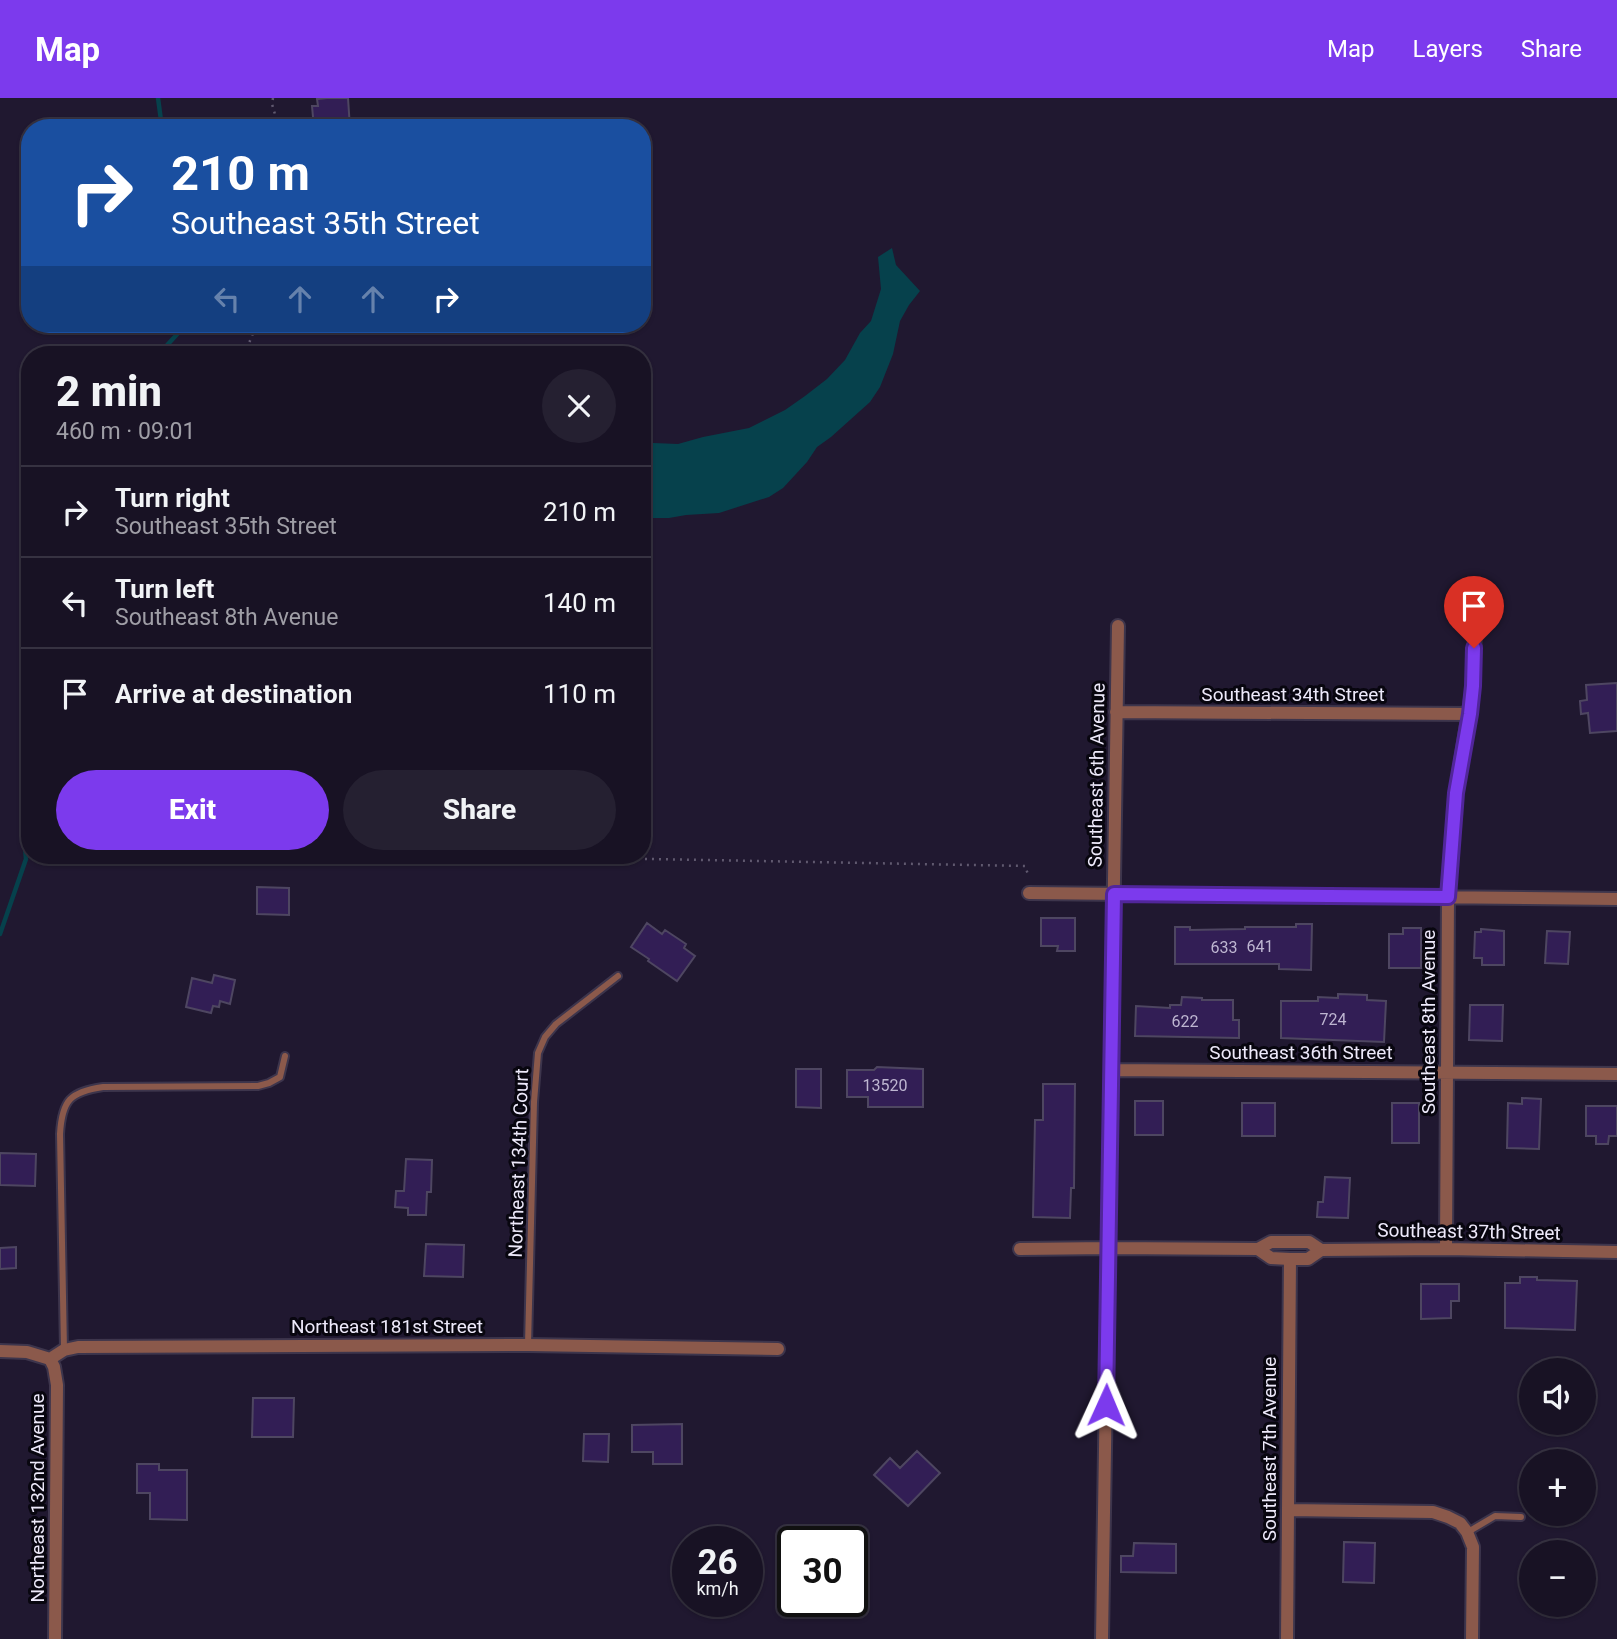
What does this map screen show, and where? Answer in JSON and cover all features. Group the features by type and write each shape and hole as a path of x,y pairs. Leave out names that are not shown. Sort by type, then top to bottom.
{"street":[{"name":"Southeast 6th Avenue","path":"1102,1639 1118,626"},
{"name":"Southeast 8th Avenue","path":"1446,1249 1448,897 1456,793 1473,686 1475,629"},
{"name":"Southeast 34th Street","path":"1116,712 1470,714"},
{"path":"1029,893 1617,899"},
{"name":"Southeast 36th Street","path":"1111,1070 1617,1074"},
{"name":"Southeast 37th Street","path":"1020,1249 1258,1249 1271,1242 1309,1242 1321,1250 1617,1252"},
{"name":"Southeast 37th Street","path":"1258,1249 1270,1258 1290,1259 1308,1259 1321,1250"},
{"name":"Southeast 7th Avenue","path":"1287,1639 1290,1259"},
{"name":"Northeast 181st Street","path":"50,1359 64,1350 78,1347 528,1345 778,1349"},
{"path":"0,1351 27,1352 50,1359"},
{"name":"Northeast 132nd Avenue","path":"50,1359 57,1385 55,1639"},
{"path":"1288,1510 1433,1512 1448,1517 1463,1528 1473,1547 1472,1639"}],"lane":[{"name":"Northeast 134th Court","path":"528,1345 534,1102 538,1053 545,1037 556,1024 618,976"},
{"path":"64,1350 60,1134 67,1103 74,1095 85,1090 103,1087 233,1087 270,1083 280,1077 285,1056"},
{"path":"1463,1528 1494,1516 1519,1517"}],"path":[{"path":"273,98 276,119"},
{"path":"651,859 1025,866 1029,877"}],"shaded area":[{"path":"892,248 896,265 920,291 900,321 893,354 880,387 870,402 817,447 783,488 769,497 719,513 651,518 651,442 678,444 749,428 785,410 827,379 845,360 860,333 871,321 881,289 878,257"}],"building":[{"path":"348,98 349,119 313,119 312,106 318,106 317,99"},
{"path":"1617,683 1617,731 1590,733 1588,713 1581,714 1580,701 1587,700 1586,685"},
{"path":"257,887 289,888 289,915 257,914"},
{"path":"1041,918 1075,918 1075,951 1057,951 1058,946 1041,946"},
{"path":"647,923 662,934 665,930 686,944 684,948 695,956 677,981 631,947"},
{"path":"1296,924 1312,924 1311,970 1279,969 1279,964 1175,964 1175,927 1190,927 1190,930 1245,929 1296,927"},
{"path":"1403,928 1421,928 1421,968 1389,968 1389,934 1403,934"},
{"path":"1481,929 1504,931 1504,965 1482,965 1482,958 1474,958 1475,932 1481,932"},
{"path":"1547,931 1570,932 1568,964 1545,963"},
{"path":"214,975 235,980 230,1004 220,1001 219,1007 213,1006 211,1013 186,1007 192,978 212,983"},
{"path":"1338,994 1367,995 1367,1000 1386,1001 1384,1042 1281,1038 1281,1001 1318,1001 1318,997 1338,998"},
{"path":"1182,997 1233,1000 1233,1020 1239,1020 1239,1038 1135,1036 1136,1006 1170,1008 1170,1005 1181,1005"},
{"path":"1470,1005 1503,1005 1502,1041 1469,1040"},
{"path":"877,1067 923,1069 923,1107 868,1107 868,1097 847,1097 847,1070 874,1070"},
{"path":"796,1069 821,1069 821,1108 796,1107"},
{"path":"1043,1084 1075,1084 1074,1188 1071,1188 1070,1218 1033,1217 1035,1120 1043,1120"},
{"path":"1522,1098 1541,1099 1539,1149 1507,1148 1508,1103 1522,1104"},
{"path":"1135,1101 1163,1101 1163,1135 1135,1135"},
{"path":"1242,1103 1275,1103 1275,1136 1242,1136"},
{"path":"1392,1103 1419,1103 1419,1143 1392,1143"},
{"path":"1586,1106 1617,1106 1617,1136 1609,1136 1608,1144 1596,1144 1596,1136 1586,1136"},
{"path":"0,1153 36,1154 35,1186 0,1185"},
{"path":"406,1159 432,1160 431,1192 427,1192 426,1215 408,1215 408,1208 395,1207 396,1191 404,1191"},
{"path":"1325,1177 1350,1178 1348,1218 1317,1217 1318,1202 1323,1202"},
{"path":"426,1244 464,1245 463,1277 424,1276"},
{"path":"16,1247 16,1268 0,1269 0,1248"},
{"path":"1520,1277 1577,1281 1575,1330 1505,1328 1505,1283 1520,1283"},
{"path":"1421,1284 1459,1284 1459,1301 1451,1301 1451,1318 1421,1319"},
{"path":"253,1398 294,1398 293,1437 252,1437"},
{"path":"682,1424 682,1464 653,1464 653,1452 632,1452 632,1425"},
{"path":"584,1434 609,1434 608,1462 583,1461"},
{"path":"917,1451 940,1473 908,1506 874,1475 890,1458 900,1468"},
{"path":"137,1464 159,1464 159,1470 187,1470 187,1520 150,1519 150,1493 137,1493"},
{"path":"1344,1542 1375,1543 1374,1583 1343,1582"},
{"path":"1134,1543 1176,1544 1176,1573 1121,1572 1121,1556 1133,1556"}],"waterway":[{"path":"158,98 161,119"},
{"path":"166,346 178,333"},
{"path":"0,934 24,864"}],"route":[{"path":"1106,1405 1114,894 1448,897 1456,793 1473,686 1474,648"}]}
